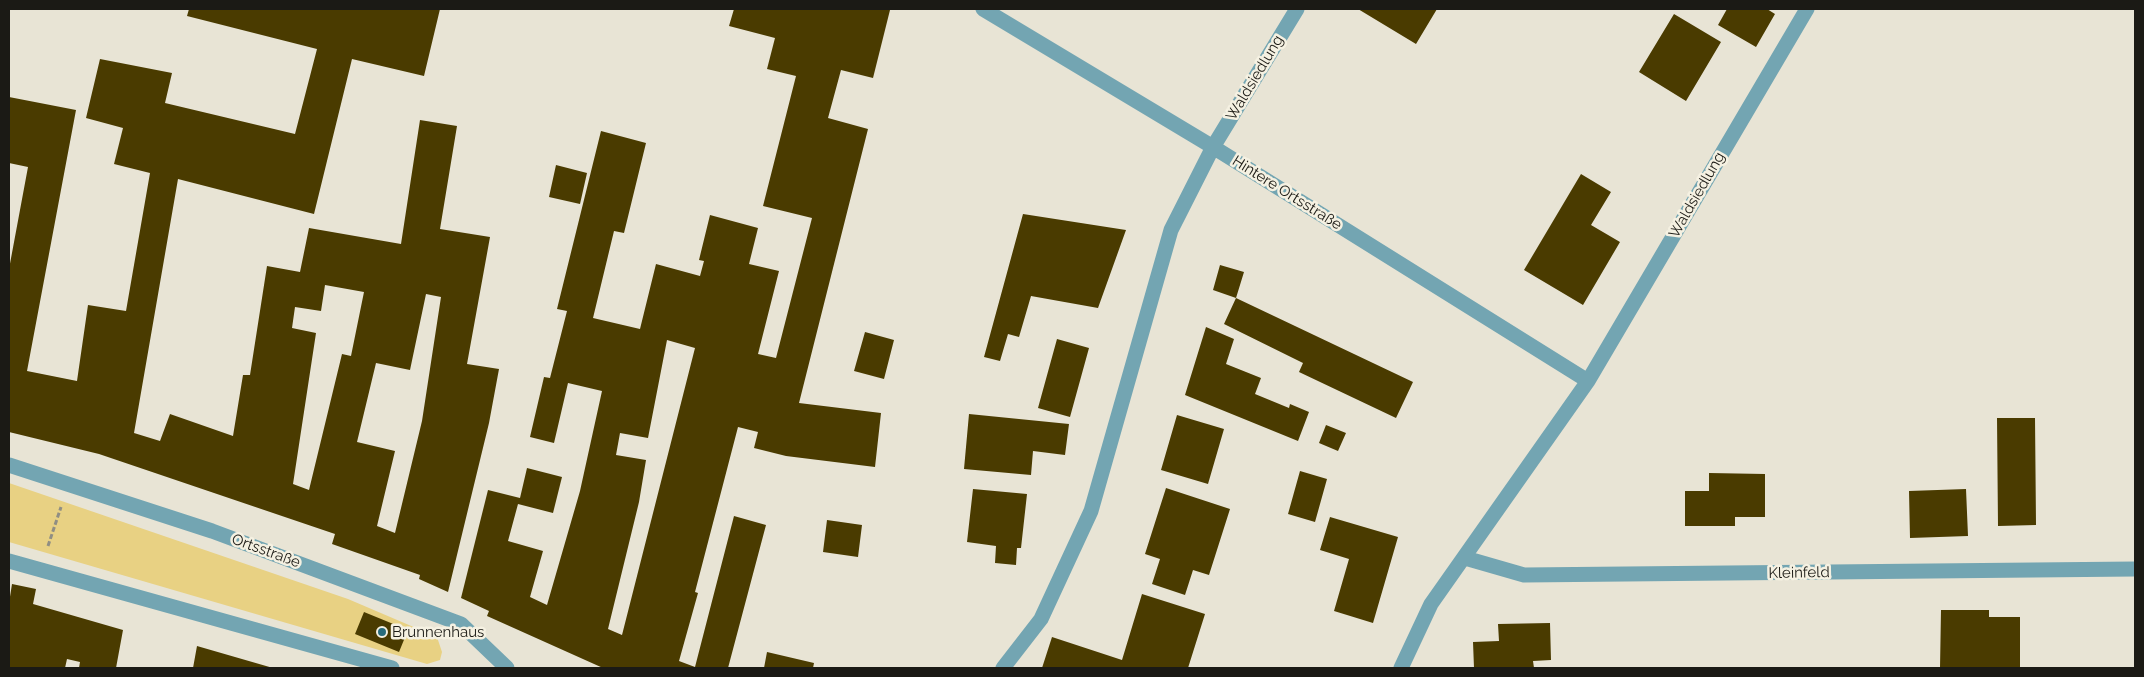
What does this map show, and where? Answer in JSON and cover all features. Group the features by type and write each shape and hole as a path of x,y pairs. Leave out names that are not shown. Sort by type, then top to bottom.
{"street":[{"name":"Hintere Ortsstraße","path":"983,9 1213,147 1588,381"},
{"name":"Waldsiedlung","path":"1003,668 1041,619 1092,512 1171,230 1213,147 1297,9"},
{"name":"Waldsiedlung","path":"1401,668 1431,604 1588,381 1806,9"},
{"name":"Ortsstraße","path":"9,465 212,531 461,624 506,668"},
{"name":"Kleinfeld","path":"1465,558 1524,575 2135,569"},
{"path":"9,562 392,668"}],"path":[{"path":"41,571 68,484"}],"shaded area":[{"path":"9,483 348,599 437,637 442,652 440,660 427,664 9,542"}],"building":[{"path":"189,9 440,9 424,76 352,59 314,214 178,179 134,433 160,441 170,414 233,436 243,375 250,375 267,266 300,272 309,228 401,244 420,120 457,126 440,229 490,237 467,364 499,369 489,423 448,592 419,579 420,575 332,544 335,534 99,454 9,432 9,269 28,167 9,163 9,97 76,110 27,371 77,381 88,305 126,311 150,173 114,164 123,128 86,118 100,59 172,73 165,103 295,134 317,49 187,16","holes":["325,285 364,292 351,356 342,354 309,490 293,484 316,333 292,328 295,307 321,311","426,294 441,297 422,421 395,533 377,526 395,451 357,442 376,363 410,370"]},
{"path":"734,9 890,10 873,78 841,70 828,118 868,129 799,403 881,413 875,467 786,456 754,448 758,432 738,427 695,592 698,593 679,661 695,667 734,516 766,525 728,668 603,668 487,616 489,611 461,598 488,490 520,498 527,468 562,477 553,513 518,504 508,541 543,551 530,597 547,605 580,491 602,391 568,383 554,443 530,437 544,377 550,378 567,311 557,309 601,131 646,143 624,233 614,231 593,318 640,329 656,264 700,276 704,261 699,260 710,215 758,228 749,264 779,271 758,354 776,358 812,218 763,206 796,76 767,69 775,38 729,26","holes":["667,340 695,348 622,635 608,629 639,502 646,460 616,455 620,433 648,438"]},
{"path":"1358,9 1437,9 1416,44"},
{"path":"1727,9 1767,9 1775,14 1756,47 1718,25"},
{"path":"1674,14 1721,42 1686,101 1639,72"},
{"path":"556,165 587,173 580,204 549,197"},
{"path":"1581,174 1611,192 1591,225 1620,242 1583,305 1524,270"},
{"path":"1023,214 1126,230 1098,308 1031,296 1019,337 1008,334 1000,361 984,357"},
{"path":"1220,265 1244,272 1236,298 1213,290"},
{"path":"1236,298 1413,382 1396,418 1299,372 1303,363 1224,324"},
{"path":"1206,327 1234,339 1226,364 1261,378 1255,394 1289,408 1290,404 1309,412 1298,441 1185,395"},
{"path":"865,332 894,340 884,379 854,371"},
{"path":"1057,339 1089,348 1070,417 1038,408"},
{"path":"969,414 1069,424 1065,455 1033,451 1031,475 964,469"},
{"path":"1177,415 1224,429 1208,484 1161,470"},
{"path":"1997,418 2035,418 2036,525 1998,526"},
{"path":"1326,425 1346,433 1338,451 1319,443"},
{"path":"1300,471 1327,479 1315,522 1288,514"},
{"path":"1709,473 1765,474 1765,517 1735,517 1735,526 1685,526 1685,491 1709,491"},
{"path":"1166,488 1230,509 1209,575 1193,570 1185,595 1152,584 1160,559 1145,554"},
{"path":"973,489 1027,494 1021,548 1017,548 1016,565 995,563 996,546 967,542"},
{"path":"1966,489 1968,536 1910,538 1909,491"},
{"path":"1330,517 1398,537 1373,623 1334,611 1349,559 1320,550"},
{"path":"827,520 862,525 858,557 823,552"},
{"path":"12,584 36,589 33,604 123,630 116,668 79,668 80,662 67,659 65,668 9,668 9,603"},
{"path":"1142,594 1205,614 1188,668 1042,668 1052,637 1122,660"},
{"path":"1941,610 1989,610 1989,617 2020,617 2020,668 1940,668"},
{"name":"Brunnenhaus","path":"364,612 408,630 399,652 355,634"},
{"path":"1550,623 1551,660 1533,661 1534,668 1474,668 1473,642 1499,641 1498,624"},
{"path":"197,646 273,668 193,668"},
{"path":"767,652 814,663 813,668 764,668"}],"place":[{"name":"Brunnenhaus","path":"382,632"}]}
